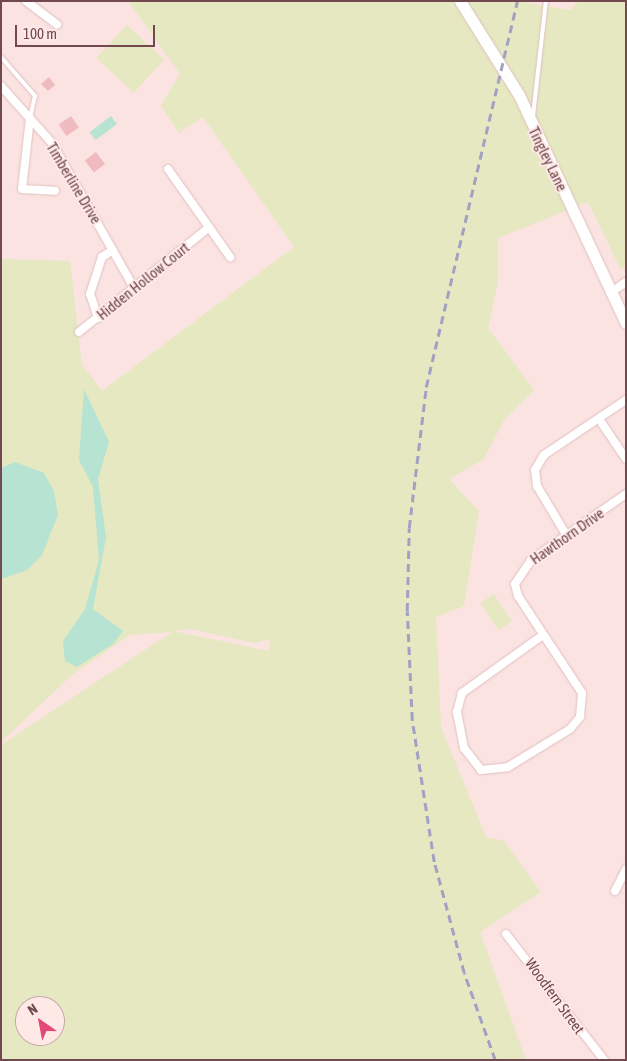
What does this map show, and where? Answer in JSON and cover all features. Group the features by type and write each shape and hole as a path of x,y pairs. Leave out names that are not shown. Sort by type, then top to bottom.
{"street":[{"path":"26,1 58,24"},
{"name":"Tingley Lane","path":"460,1 519,95 531,126 626,323"},
{"name":"Timberline Drive","path":"1,86 52,143 134,288"},
{"path":"30,118 22,189 55,191"},
{"path":"168,169 207,228 230,257"},
{"name":"Hidden Hollow Court","path":"79,332 207,228"},
{"path":"98,318 90,294 102,257 113,250"},
{"path":"610,293 626,282"},
{"path":"567,536 537,486 535,470 544,455 626,400"},
{"path":"599,419 626,459"},
{"name":"Hawthorn Drive","path":"543,635 462,693 457,712 464,748 481,770 508,766 570,729 580,717 585,702 582,693 543,635 515,584 522,568 626,494"},
{"path":"615,891 626,868"},
{"name":"Woodfern Street","path":"506,934 604,1060"}],"lane":[{"path":"531,126 546,1"},
{"path":"1,57 35,96 30,118"}],"shaded area":[{"path":"128,1 516,1 570,10 579,1 626,1 626,266 621,270 588,202 498,238 498,282 488,328 534,390 504,420 484,459 449,479 479,511 464,606 436,617 441,727 486,837 504,841 541,892 480,932 526,1060 1,1060 1,745 172,632 130,635 73,674 1,742 1,259 70,261 82,365 102,391 294,247 203,117 179,133 161,106 180,74","holes":["191,629 254,643 270,639 269,651 173,631"]},
{"path":"127,25 164,60 134,93 96,58"},
{"path":"111,116 117,124 95,140 89,132"},
{"path":"84,389 109,442 98,479 106,537 93,609 123,631 113,644 77,667 65,661 63,641 85,609 99,560 93,487 79,460"},
{"path":"15,462 44,473 54,491 58,515 42,555 27,570 1,579 1,468"},
{"path":"494,594 512,622 499,630 481,603"}],"building":[{"path":"49,77 55,85 48,91 41,84"},
{"path":"71,116 79,128 66,136 59,124"},
{"path":"96,152 105,164 94,172 85,160"}],"railway":[{"path":"495,1060 464,973 434,862 412,720 407,611 409,528 426,387 517,1"}]}
